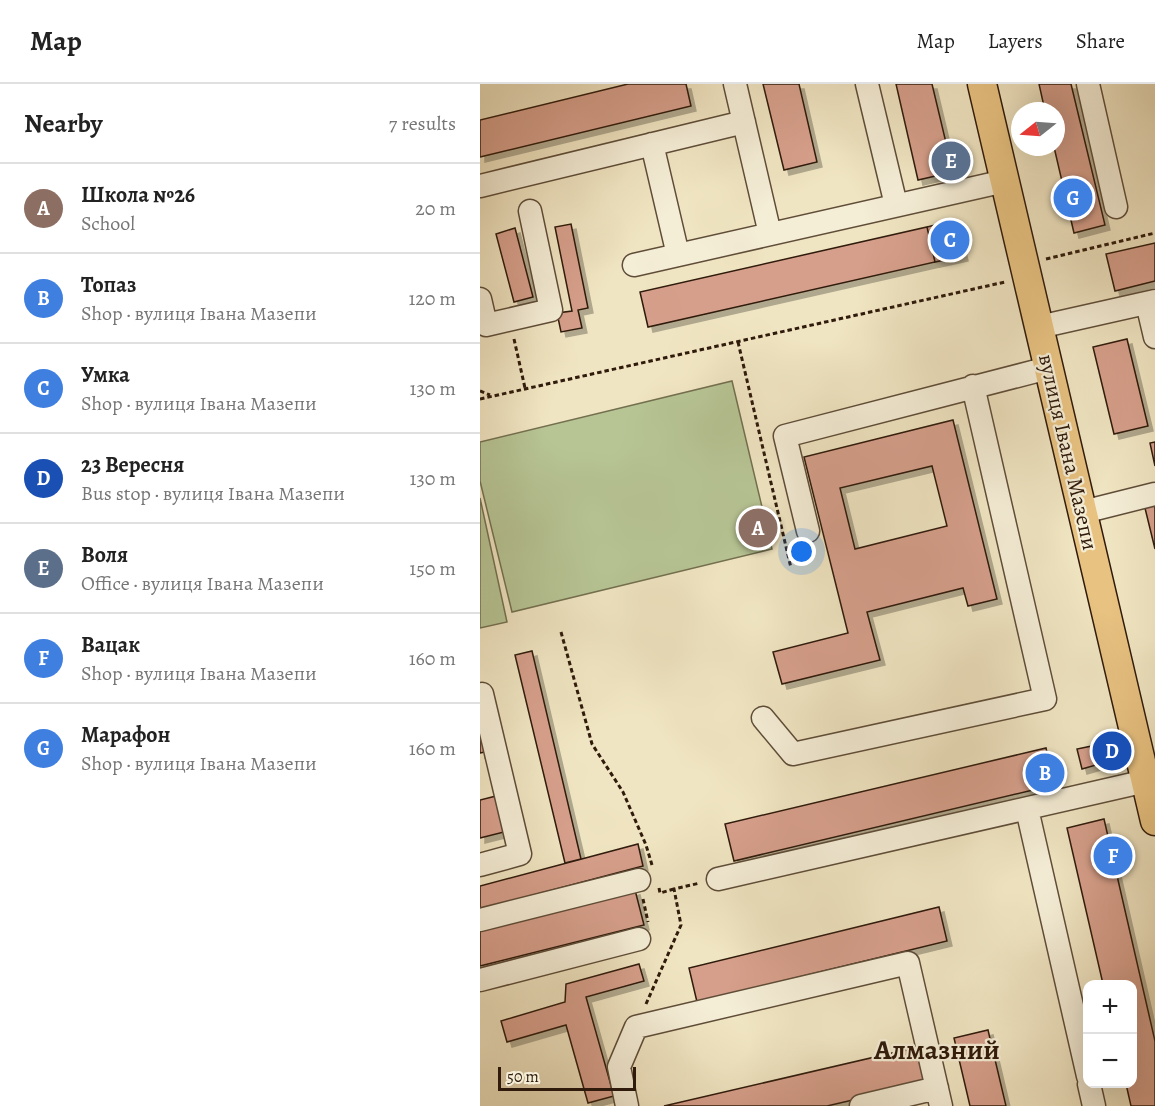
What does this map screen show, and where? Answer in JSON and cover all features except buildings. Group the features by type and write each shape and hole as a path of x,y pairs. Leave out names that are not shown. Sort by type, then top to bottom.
{"main road":[{"name":"вулиця Івана Мазепи","path":"982,84 1155,821"}],"lane":[{"path":"735,84 770,234"},
{"path":"867,84 896,205"},
{"path":"1088,84 1116,207"},
{"path":"480,186 744,122"},
{"path":"652,144 678,255"},
{"path":"634,265 1005,181"},
{"path":"480,299 486,325 551,310 530,211"},
{"path":"1039,327 1151,302 1155,337"},
{"path":"808,531 785,436 1048,368"},
{"path":"763,718 793,754 1045,699 973,386"},
{"path":"1083,512 1155,494"},
{"path":"480,695 482,694 520,854 480,864"},
{"path":"718,879 1146,781"},
{"path":"1027,809 1083,1054"},
{"path":"480,920 647,878"},
{"path":"480,980 639,939"},
{"path":"627,1106 619,1067 636,1028 908,963 939,1097 861,1106"},
{"path":"1090,1088 1094,1106"}],"path":[{"path":"480,399 738,341 1026,271 1155,233"},
{"path":"509,320 525,389"},
{"path":"738,341 791,568"},
{"path":"480,391 492,396"},
{"path":"561,632 592,744 623,792 646,845 650,932 639,939"},
{"path":"647,878 660,892 718,879"},
{"path":"636,1028 681,925 674,889"}],"green space":[{"path":"732,381 772,549 512,612 480,481 480,442"},
{"path":"480,498 507,622 480,628"}],"place":[{"name":"Воля","path":"951,161"},
{"name":"Марафон","path":"1073,198"},
{"name":"Умка","path":"950,240"},
{"name":"Школа №26","path":"758,528"},
{"name":"23 Вересня","path":"1112,751"},
{"name":"Топаз","path":"1045,773"},
{"name":"Вацак","path":"1113,856"}],"district":[{"name":"Алмазний","path":"937,1050"}]}
